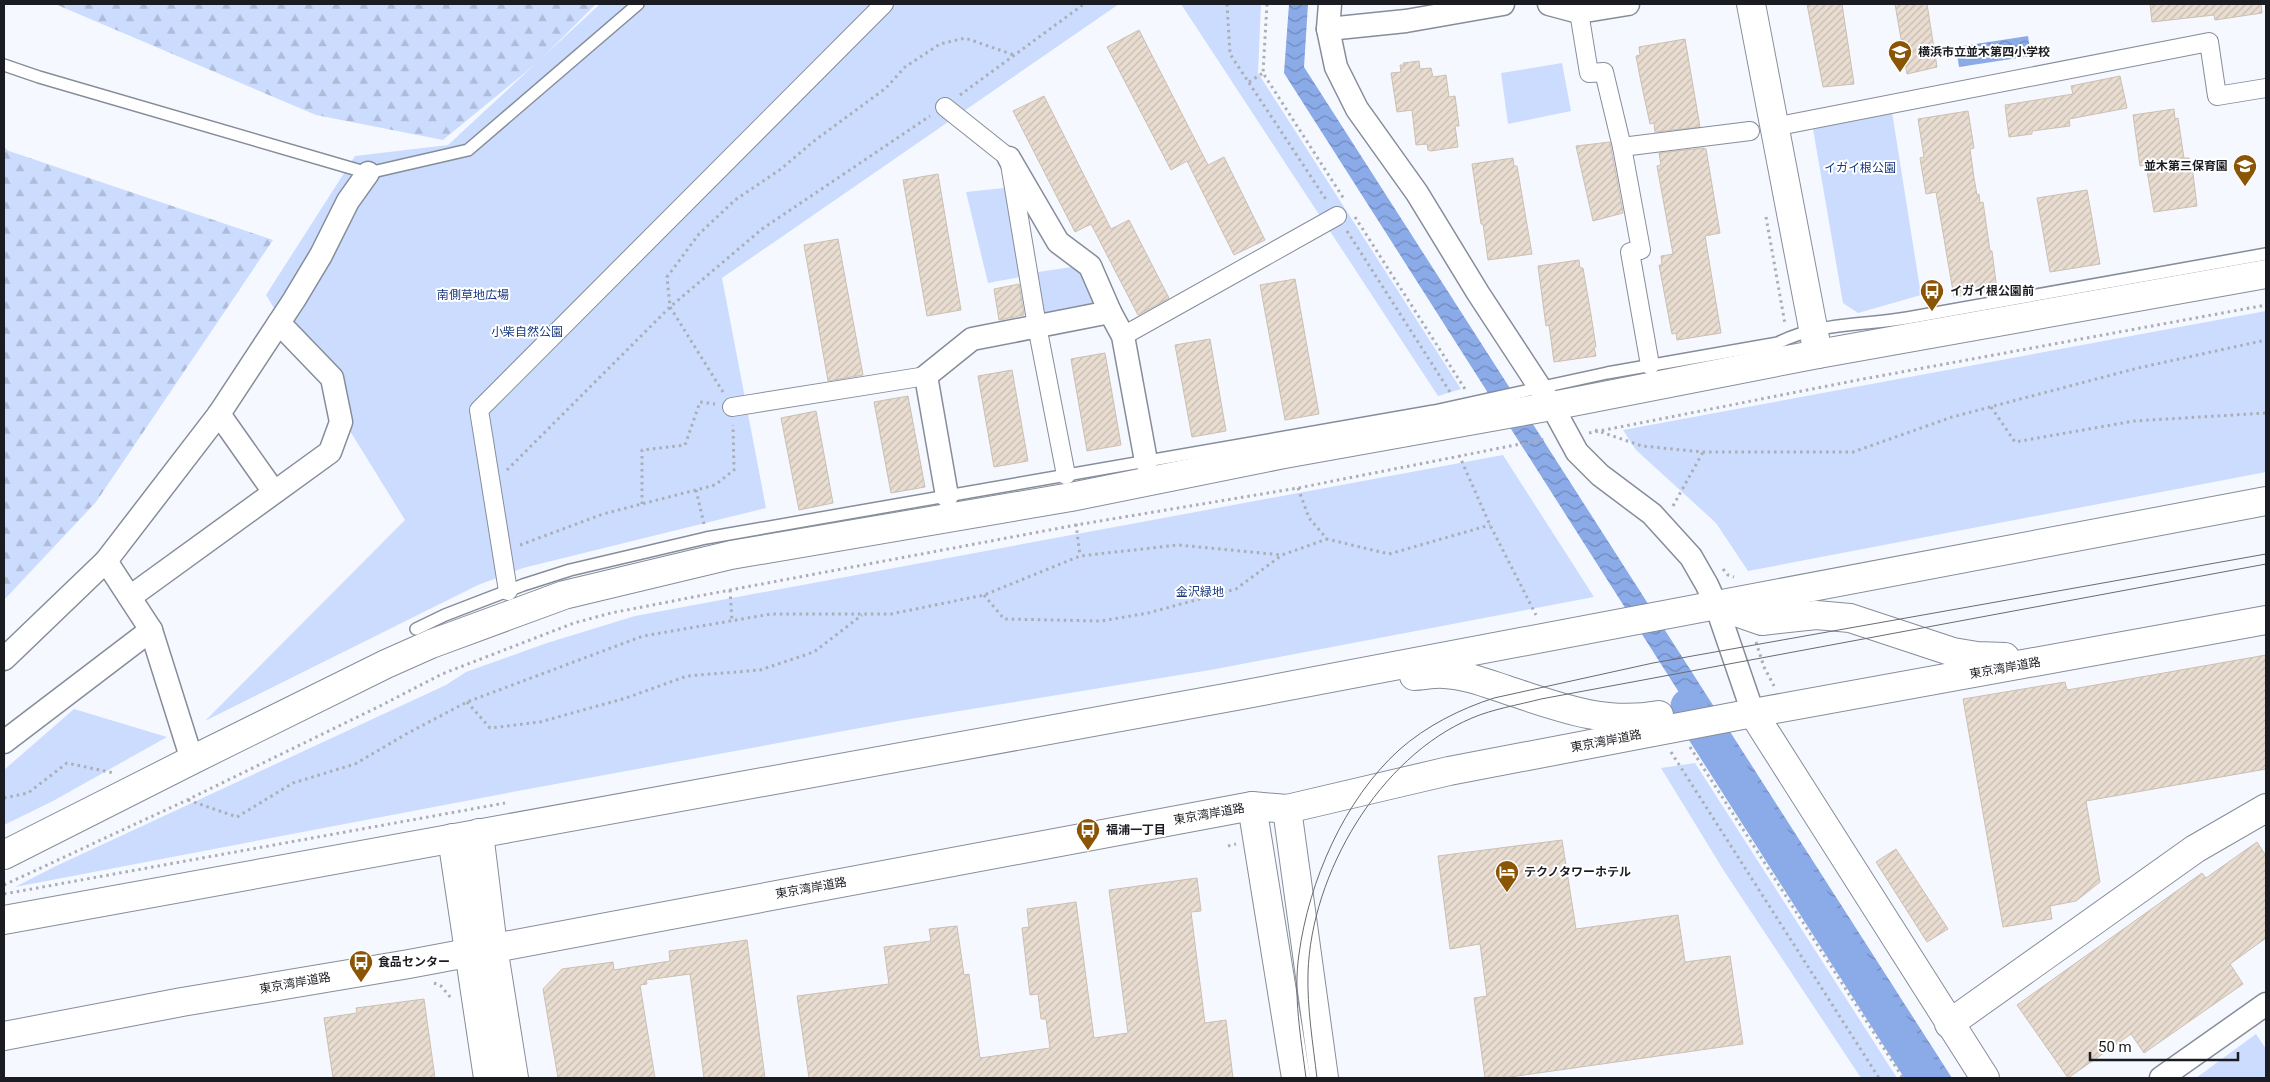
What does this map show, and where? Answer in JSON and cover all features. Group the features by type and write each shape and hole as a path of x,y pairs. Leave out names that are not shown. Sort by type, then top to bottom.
{"main road":[{"path":"1751,4 1816,343"},
{"path":"4,855 386,664 431,644 564,595 731,555 1071,497 1284,454 1517,402 1816,343 2266,274"},
{"path":"4,920 1236,696 2266,501"},
{"path":"1716,605 1762,621 1816,615 1850,618 1909,637 1933,647 1977,656 2018,657 2086,653"},
{"name":"東京湾岸道路","path":"4,1036 482,950 1252,806 1287,809 1449,772 1753,713 2266,620"},
{"path":"1236,696 1288,695 1444,674 1470,677 1554,706 1604,718 1639,718 1728,704 1734,704 1753,713 1985,1078"},
{"path":"1252,806 1296,1078"},
{"path":"1949,1024 2195,849 2266,808"},
{"path":"1287,809 1324,1078"},
{"path":"479,833 488,1078"},
{"path":"452,838 514,1078"}],"street":[{"path":"508,590 479,410 884,4"},
{"path":"1330,4 1328,29 1336,67 1358,109 1417,193 1478,293 1546,397 1577,452 1600,475 1652,514 1674,536 1691,557 1707,584 1716,605 1753,713"},
{"path":"1328,29 1406,21 1503,4"},
{"path":"1549,4 1579,12 1628,4"},
{"path":"1579,12 1589,73 1604,72 1622,147 1641,250 1630,252 1650,366"},
{"path":"1789,124 2209,42 2217,96 2266,88"},
{"path":"945,106 1009,158 1058,242 1090,266 1110,312 1123,336 1146,461"},
{"path":"1622,147 1750,131"},
{"path":"1009,158 1037,326 1066,475"},
{"path":"4,659 106,561 220,414 321,255 348,201 368,173"},
{"path":"1123,336 1336,216"},
{"path":"732,407 926,376 972,339 1110,312"},
{"path":"130,597 330,452 341,422 332,378 279,323"},
{"path":"926,376 947,496"},
{"path":"220,414 274,492"},
{"path":"106,561 152,630 192,760"},
{"path":"4,742 152,630"},
{"path":"2161,1078 2266,1004"}],"lane":[{"path":"4,65 39,78 368,173 468,150 638,4"},
{"path":"1546,397 1650,366 1778,343 1788,337 1816,343 1904,318 2266,254"},
{"path":"416,629 445,614 508,590 570,570 706,538 1434,411 1479,410"}],"path":[{"path":"491,485 670,307 762,229 945,106 1084,4"},
{"path":"1227,4 1230,54"},
{"path":"502,552 603,514 715,485 734,470 732,407 670,307 667,277 699,234 736,200 781,170 814,141 886,88 905,67 940,44 965,38 1014,56"},
{"path":"1249,82 1263,73"},
{"path":"4,885 187,800 442,674 574,623 611,613 1076,525 1298,488 1540,438 1554,440 1595,430 1858,380 2266,306"},
{"path":"1595,430 1642,446 1703,452 1853,452 1952,417 2138,368 2266,340"},
{"path":"642,504 642,450 685,445 700,402 732,407"},
{"path":"1991,407 2015,442 2134,421 2266,413"},
{"path":"1673,506 1703,452"},
{"path":"1459,456 1490,525 1536,615"},
{"path":"1298,488 1309,518 1327,539"},
{"path":"696,490 706,538"},
{"path":"1076,525 1080,556"},
{"path":"984,594 1004,619 1102,621 1148,613 1236,589 1282,555 1327,539 1389,554 1490,525"},
{"path":"187,800 237,817 293,783 355,764 467,702 644,636 771,614 891,614 984,594 1080,556 1178,545 1282,555"},
{"path":"730,590 732,621"},
{"path":"467,702 490,728 540,722 626,698 687,676 760,670 814,652 862,615"},
{"path":"1749,618 1764,667 1770,680 1773,686 1783,687"},
{"path":"1688,745 1903,1078"},
{"path":"1679,747 1669,749 1879,1078"},
{"path":"4,798 28,793 67,763 120,773"}],"green space":[{"path":"55,4 596,4 538,62 443,140 316,115"},
{"name":"小柴自然公園","path":"600,4 1119,4 722,278 766,508 523,568 478,585 205,721 405,520 266,295 355,156 448,145"},
{"path":"1181,4 1261,4 1258,73 1461,389 1438,396"},
{"path":"1562,63 1571,111 1508,124 1501,73"},
{"name":"イガイ根公園","path":"1892,112 1921,295 1858,313 1843,303 1813,129"},
{"path":"4,147 9,151 273,240 96,502 4,600"},
{"path":"1004,188 1020,277 988,283 966,192"},
{"path":"1079,266 1099,304 1044,314 1038,272"},
{"path":"2266,311 2266,472 1748,571 1716,523 1636,450 1623,430"},
{"name":"金沢緑地","path":"1503,455 1594,597 1216,669 898,721 15,887 56,866 446,685 466,672 547,643 635,616"},
{"path":"74,709 167,737 53,801 4,825 4,770"},
{"path":"1695,763 1897,1078 1861,1078 1724,871 1661,768"},
{"path":"2256,1034 2266,1049 2266,1078 2196,1078"}],"water":[{"path":"1289,4 1308,4 1304,67 1952,1078 1925,1078 1284,73"},
{"path":"2028,36 2031,56 1959,67 1956,47"}],"building":[{"path":"1807,4 1842,4 1854,84 1823,87"},
{"path":"1895,4 1927,4 1937,67 1907,74"},
{"path":"2150,4 2261,4 2262,13 2215,20 2214,15 2152,22"},
{"path":"1139,30 1208,165 1224,157 1265,240 1234,255 1187,161 1171,170 1107,47"},
{"path":"1685,39 1700,127 1655,132 1654,123 1650,124 1636,56 1640,55 1639,47"},
{"path":"1419,61 1420,69 1431,68 1433,77 1446,75 1449,97 1455,96 1459,126 1455,126 1458,147 1431,151 1428,150 1427,144 1416,145 1412,110 1397,112 1391,73 1401,72 1400,65 1404,65 1403,63"},
{"path":"2120,76 2127,108 2069,119 2070,126 2032,131 2032,134 2009,137 2005,105 2073,94 2071,86"},
{"path":"1044,96 1111,229 1129,220 1169,298 1138,315 1091,224 1075,232 1013,111"},
{"path":"2174,109 2175,119 2178,118 2184,158 2189,158 2190,166 2192,166 2197,206 2154,212 2146,165 2140,166 2133,115"},
{"path":"1968,111 1974,148 1970,149 1974,178 1980,203 1983,202 1997,290 1954,297 1936,192 1926,194 1920,158 1924,157 1918,119"},
{"path":"1610,142 1623,213 1593,221 1576,146"},
{"path":"1706,149 1720,233 1705,236 1721,333 1677,340 1676,333 1672,334 1659,265 1662,265 1661,256 1673,254 1657,166 1661,165 1659,153"},
{"path":"1513,158 1514,166 1517,166 1532,254 1488,260 1472,164"},
{"path":"938,174 961,310 927,316 903,180"},
{"path":"2087,190 2100,264 2050,272 2037,198"},
{"path":"838,239 863,375 828,381 804,245"},
{"path":"1579,260 1580,268 1583,268 1596,356 1554,362 1549,325 1546,326 1538,266"},
{"path":"1295,279 1319,414 1285,420 1260,285"},
{"path":"1019,284 1024,315 999,320 994,289"},
{"path":"1210,339 1226,431 1192,437 1175,345"},
{"path":"1105,353 1121,445 1087,451 1071,359"},
{"path":"1012,370 1028,461 994,467 978,376"},
{"path":"908,396 925,487 891,493 874,402"},
{"path":"816,411 833,503 799,510 781,418"},
{"path":"2266,655 2266,769 2086,801 2100,882 2076,901 2050,906 2052,919 2003,927 1963,699 2065,682 2067,690"},
{"path":"1562,840 1576,929 1678,915 1685,962 1730,956 1743,1044 1503,1078 1485,1078 1474,998 1487,996 1480,944 1450,949 1438,856"},
{"path":"2257,842 2266,856 2266,938 2230,964 2243,984 2144,1053 2131,1034 2068,1078 2017,1005 2202,873 2206,878"},
{"path":"1896,849 1948,929 1927,942 1876,862"},
{"path":"1197,878 1201,911 1191,912 1205,1023 1226,1020 1233,1078 809,1078 797,996 889,984 884,947 931,941 929,929 957,926 964,975 969,974 980,1058 1050,1048 1046,1019 1041,1019 1038,994 1030,995 1022,928 1029,927 1027,909 1076,902 1094,1038 1128,1033 1109,890"},
{"path":"747,940 765,1078 704,1078 690,974 646,980 647,984 640,985 655,1078 558,1078 543,989 562,969 613,962 614,970 670,961 669,951"},
{"path":"424,999 435,1078 333,1078 324,1018 357,1013 356,1008"}],"waterway":[{"path":"1688,706 1925,1078"}],"tram line":[{"path":"1306,1078 1298,1016 1297,969 1304,926 1311,898 1321,871 1332,843 1346,817 1379,770 1409,741 1444,719 1494,698 1653,663 2266,554"},
{"path":"1317,1078 1309,1013 1308,973 1312,935 1322,897 1337,859 1356,823 1380,790 1408,760 1438,736 1480,715 1541,699 2266,564"}],"place":[{"name":"横浜市立並木第四小学校","path":"1900,73"},
{"name":"並木第三保育園","path":"2245,187"},
{"name":"イガイ根公園前","path":"1932,312"},
{"name":"福浦一丁目","path":"1088,851"},
{"name":"テクノタワーホテル","path":"1507,893"},
{"name":"食品センター","path":"361,983"}],"park label":[{"name":"南側草地広場","path":"473,295"}]}
